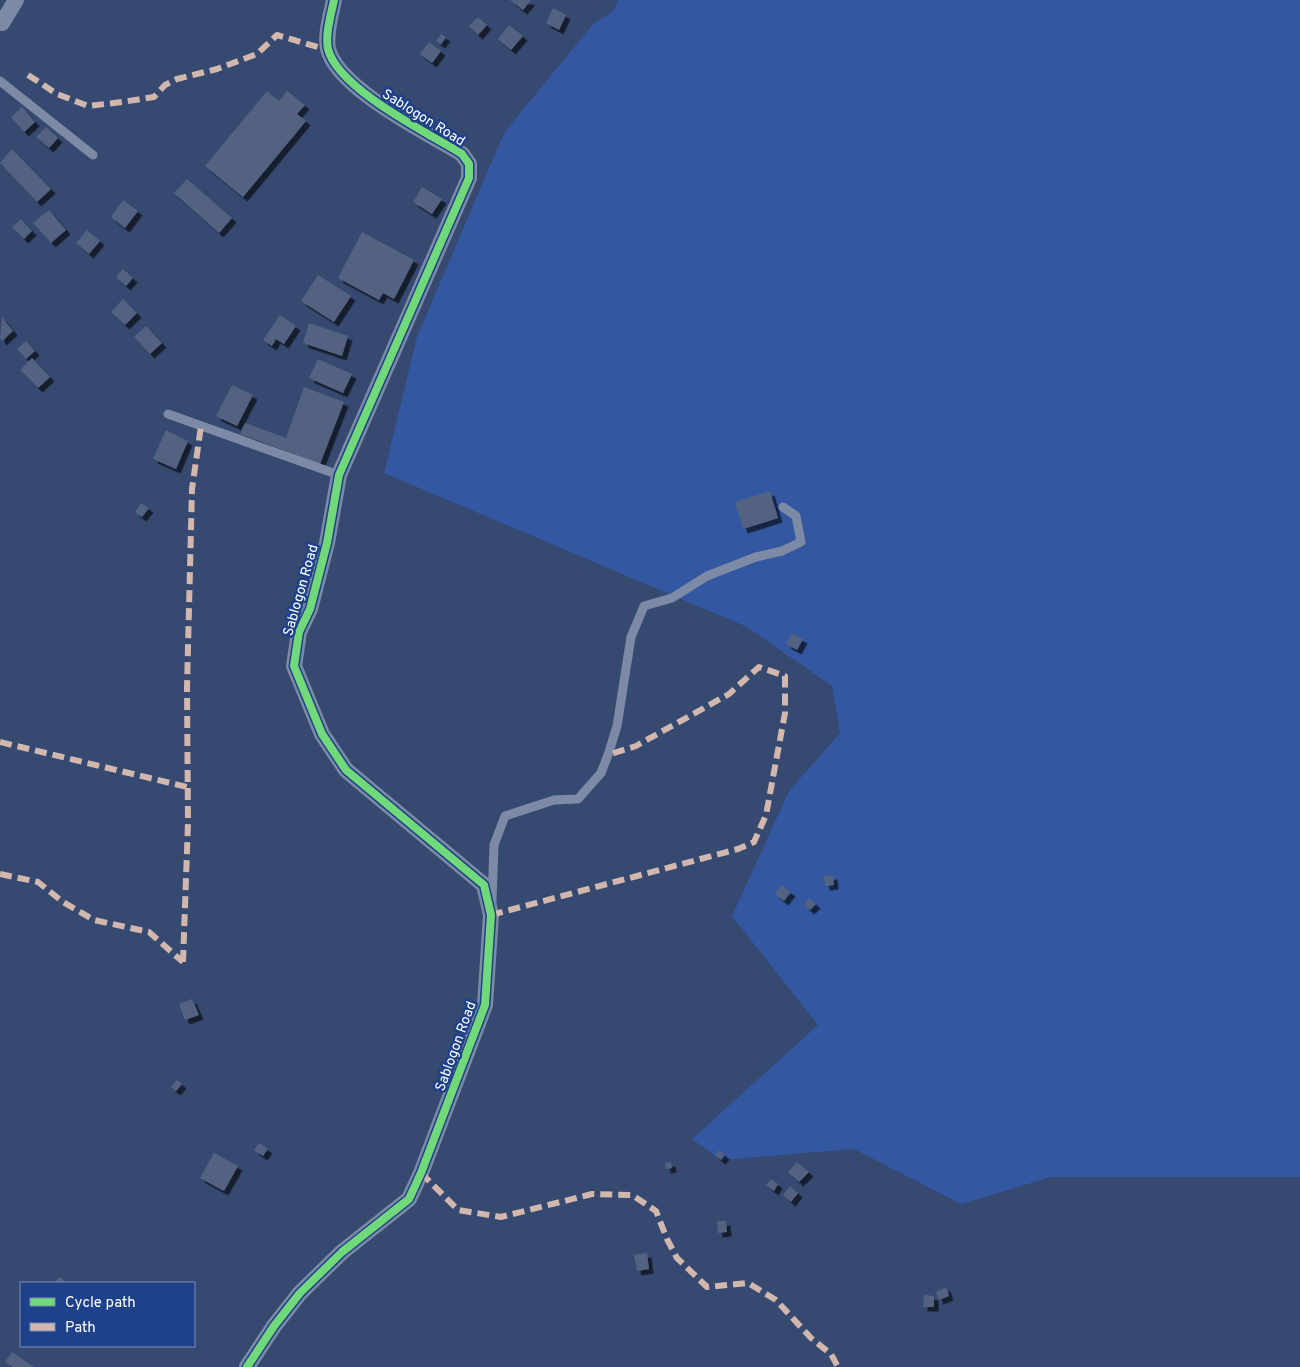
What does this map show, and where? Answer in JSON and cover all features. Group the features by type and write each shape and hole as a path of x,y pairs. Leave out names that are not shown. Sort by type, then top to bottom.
{"street":[{"path":"1,25 16,0"},
{"name":"Sablogon Road","path":"247,1367 270,1332 300,1293 342,1252 409,1199 421,1173 485,1005 491,915 484,886 346,770 322,734 294,666 299,632 310,609 325,551 339,475 469,178 469,164 462,154 363,94 336,64 328,50 328,36 334,0"}],"lane":[{"path":"0,81 93,155"},
{"path":"168,414 339,475"},
{"path":"491,915 495,878 494,844 505,816 554,800 578,799 601,773 617,726 631,637 644,606 672,598 707,576 756,557 782,551 800,542 796,516 783,507"}],"shaded area":[{"path":"618,0 1300,0 1300,1177 1051,1177 961,1204 854,1149 721,1160 692,1139 818,1025 732,916 789,791 840,733 832,686 747,627 384,473 417,337 504,133 593,24 613,11"}],"building":[{"path":"510,0 531,0 523,10"},
{"path":"553,8 566,15 559,30 546,23"},
{"path":"478,17 487,25 478,35 469,26"},
{"path":"509,25 523,36 511,50 498,39"},
{"path":"441,34 446,37 441,44 436,41"},
{"path":"429,42 441,51 432,63 420,54"},
{"path":"267,91 279,101 287,91 305,105 297,114 306,121 243,197 205,166"},
{"path":"22,107 35,122 24,132 11,117"},
{"path":"46,127 58,138 49,148 36,137"},
{"path":"12,149 51,189 37,202 0,163"},
{"path":"187,179 232,218 219,233 174,193"},
{"path":"422,187 442,199 432,214 413,202"},
{"path":"123,200 138,211 125,228 111,217"},
{"path":"49,210 66,230 51,243 33,223"},
{"path":"21,219 32,231 24,239 12,227"},
{"path":"87,230 100,241 89,254 76,243"},
{"path":"362,232 414,260 394,299 383,293 379,300 338,278"},
{"path":"123,269 133,278 126,286 116,277"},
{"path":"318,275 351,296 334,322 301,301"},
{"path":"123,299 137,313 125,325 111,312"},
{"path":"280,315 296,326 284,344 276,339 272,346 263,340"},
{"path":"2,317 13,331 2,341 0,338"},
{"path":"309,323 348,336 342,356 303,343"},
{"path":"146,326 162,343 150,354 134,337"},
{"path":"26,341 35,351 26,359 17,349"},
{"path":"32,358 50,377 38,388 20,370"},
{"path":"318,359 352,374 343,393 309,378"},
{"path":"232,385 253,395 237,426 216,416"},
{"path":"304,387 344,402 320,464 240,434 245,423 286,438"},
{"path":"166,430 188,441 176,469 153,459"},
{"path":"770,491 778,518 743,529 735,502"},
{"path":"141,503 149,508 142,517 135,512"},
{"path":"792,633 803,639 797,650 786,644"},
{"path":"833,875 834,885 825,886 824,876"},
{"path":"781,885 791,892 784,901 775,894"},
{"path":"809,898 816,904 810,910 804,905"},
{"path":"192,999 199,1015 185,1020 179,1004"},
{"path":"177,1080 182,1084 176,1091 171,1087"},
{"path":"259,1143 268,1149 263,1156 254,1150"},
{"path":"719,1150 725,1155 721,1160 715,1155"},
{"path":"214,1153 238,1166 224,1191 200,1178"},
{"path":"671,1162 672,1168 666,1169 665,1163"},
{"path":"797,1162 809,1172 799,1182 788,1172"},
{"path":"771,1179 778,1184 774,1191 766,1185"},
{"path":"790,1186 798,1193 791,1202 783,1195"},
{"path":"717,1221 726,1221 727,1232 718,1233"},
{"path":"647,1253 649,1269 637,1271 634,1255"},
{"path":"59,1277 66,1282 56,1282"},
{"path":"946,1287 949,1296 939,1300 936,1292"},
{"path":"924,1295 934,1296 934,1307 923,1307"},
{"path":"12,1352 34,1367 12,1367 5,1362"}],"marked path":[{"path":"28,75 57,94 88,106 154,97 165,85 177,79 217,69 257,54 277,35 328,50"},
{"path":"183,962 188,823 187,688 192,489 201,426"},
{"path":"491,915 738,849 754,842 766,815 785,713 785,676 759,667 729,694 636,746 608,755"},
{"path":"0,742 187,787"},
{"path":"0,874 38,882 63,902 94,920 149,932 183,962"},
{"path":"421,1173 458,1210 501,1217 592,1194 632,1195 656,1211 677,1258 707,1287 748,1283 776,1300 811,1338 831,1354 838,1367"}],"cycle path":[{"path":"247,1367 274,1326 300,1293 342,1252 409,1199 421,1173 485,1005 491,915 484,885 346,770 322,734 294,666 299,632 310,609 327,543 339,475 469,178 469,164 462,154 386,109 348,79 335,64 327,43 334,0"}]}
